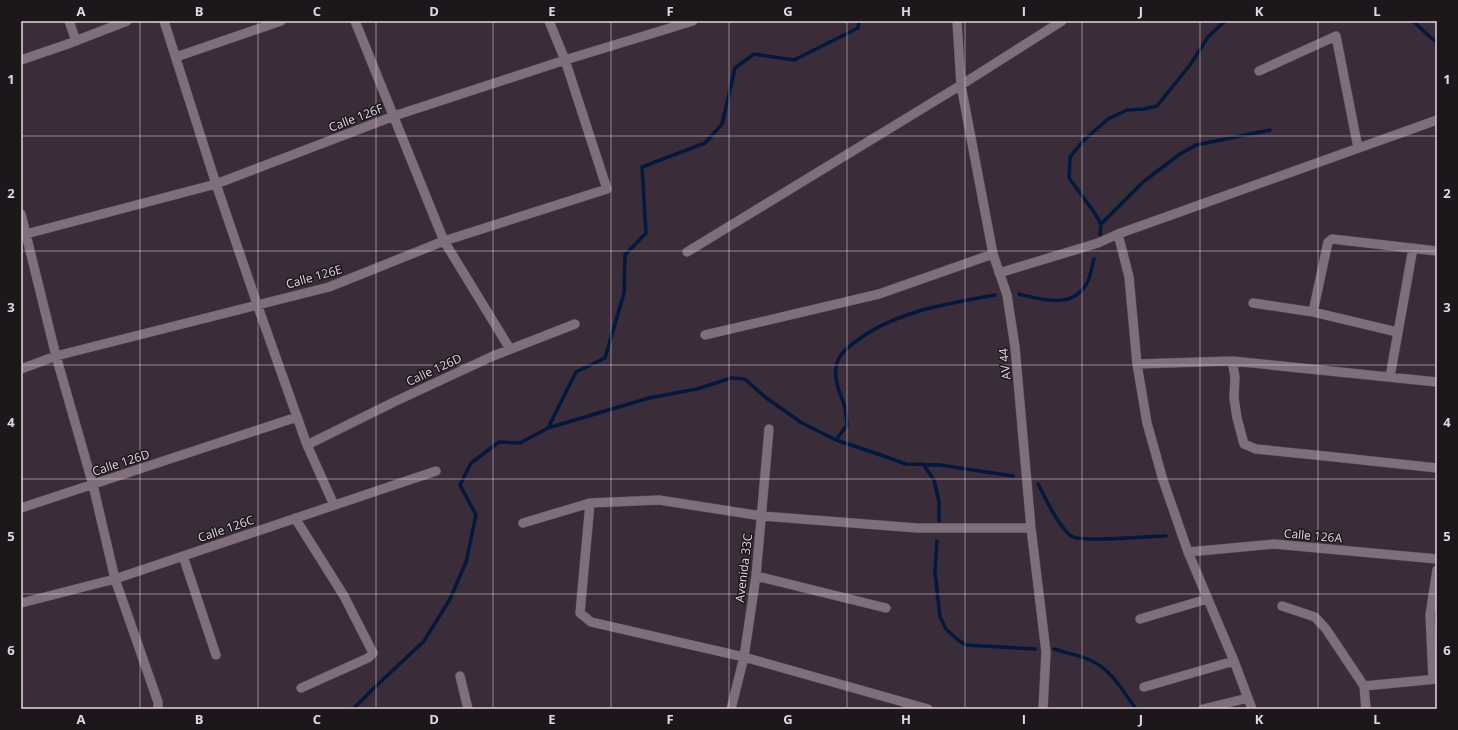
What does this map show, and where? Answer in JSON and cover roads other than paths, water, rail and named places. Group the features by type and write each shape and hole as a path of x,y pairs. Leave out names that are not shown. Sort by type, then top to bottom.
{"street":[{"path":"69,21 76,41"},
{"path":"21,60 127,21"},
{"path":"164,21 216,184 257,304 307,445 334,505"},
{"path":"176,57 281,21"},
{"path":"355,21 444,241 510,349"},
{"path":"549,21 565,60"},
{"name":"Calle 126F","path":"26,234 216,184 394,116 565,60 693,21"},
{"name":"AV 44","path":"957,21 961,85 993,254 1007,295 1015,346 1031,528 1046,652 1043,709"},
{"path":"688,252 961,85 1062,21"},
{"path":"1259,71 1336,36 1358,148"},
{"name":"Calle 126E","path":"21,369 56,356 329,287 444,241 607,189 565,60"},
{"path":"999,273 1098,243 1118,234 1437,120"},
{"path":"21,214 56,356 92,485 115,579 158,702 158,709"},
{"path":"1118,234 1129,277 1137,364 1147,424 1163,480 1188,552 1234,661 1252,709"},
{"path":"1313,312 1328,242 1332,239 1437,251"},
{"path":"1390,377 1413,248"},
{"path":"706,335 879,294 993,254"},
{"path":"1253,303 1313,312 1397,332"},
{"name":"Calle 126D","path":"307,445 396,401 510,349 575,324"},
{"path":"1137,364 1232,361 1437,382"},
{"path":"1232,361 1235,377 1234,398 1237,418 1244,444 1256,450 1437,468"},
{"name":"Calle 126D","path":"21,508 297,417"},
{"name":"Avenida 33C","path":"731,709 744,657 756,576 769,428"},
{"name":"Calle 126C","path":"21,603 115,579 436,471"},
{"path":"523,523 590,503 659,500 762,516 917,528 1031,528"},
{"path":"590,503 580,613 591,622 744,657 928,709"},
{"path":"295,518 344,596 373,653 368,658 301,688"},
{"name":"Calle 126A","path":"1188,552 1274,544 1437,559"},
{"path":"183,556 216,655"},
{"path":"1364,686 1435,679 1430,615 1437,570"},
{"path":"756,576 886,608"},
{"path":"1140,619 1207,599"},
{"path":"1282,606 1315,617 1326,628 1364,686 1366,709"},
{"path":"1144,687 1234,661"},
{"path":"460,676 468,709"},
{"path":"1203,709 1248,698"}],"waterway":[{"path":"548,428 576,372 605,358 624,293 625,255 646,233 642,167 705,143 722,124 735,68 754,54 794,60 858,28 859,21"},
{"path":"1100,235 1101,224 1069,178 1070,157 1084,140 1108,119 1127,110 1144,109 1157,106 1190,65 1208,37 1225,21"},
{"path":"1413,21 1437,42"},
{"path":"1101,224 1143,182 1180,154 1196,145 1270,130"},
{"path":"1019,294 1038,299 1057,301 1075,296 1082,290 1088,281 1094,259"},
{"path":"836,440 847,425 845,407 837,382 836,368 840,356 848,347 871,331 904,316 922,310 995,295"},
{"path":"353,709 424,641 450,599 466,562 476,515 460,485 471,463 499,442 520,443 548,428 649,398 697,389 731,378 745,379 765,397 802,423 836,440 906,464 940,465 1013,476"},
{"path":"923,464 934,480 939,502 939,521"},
{"path":"1038,484 1061,526 1071,536 1087,539 1166,536"},
{"path":"937,541 935,572 940,617 946,629 966,645 1035,649"},
{"path":"1054,649 1090,660 1104,669 1116,681 1136,709"}]}
